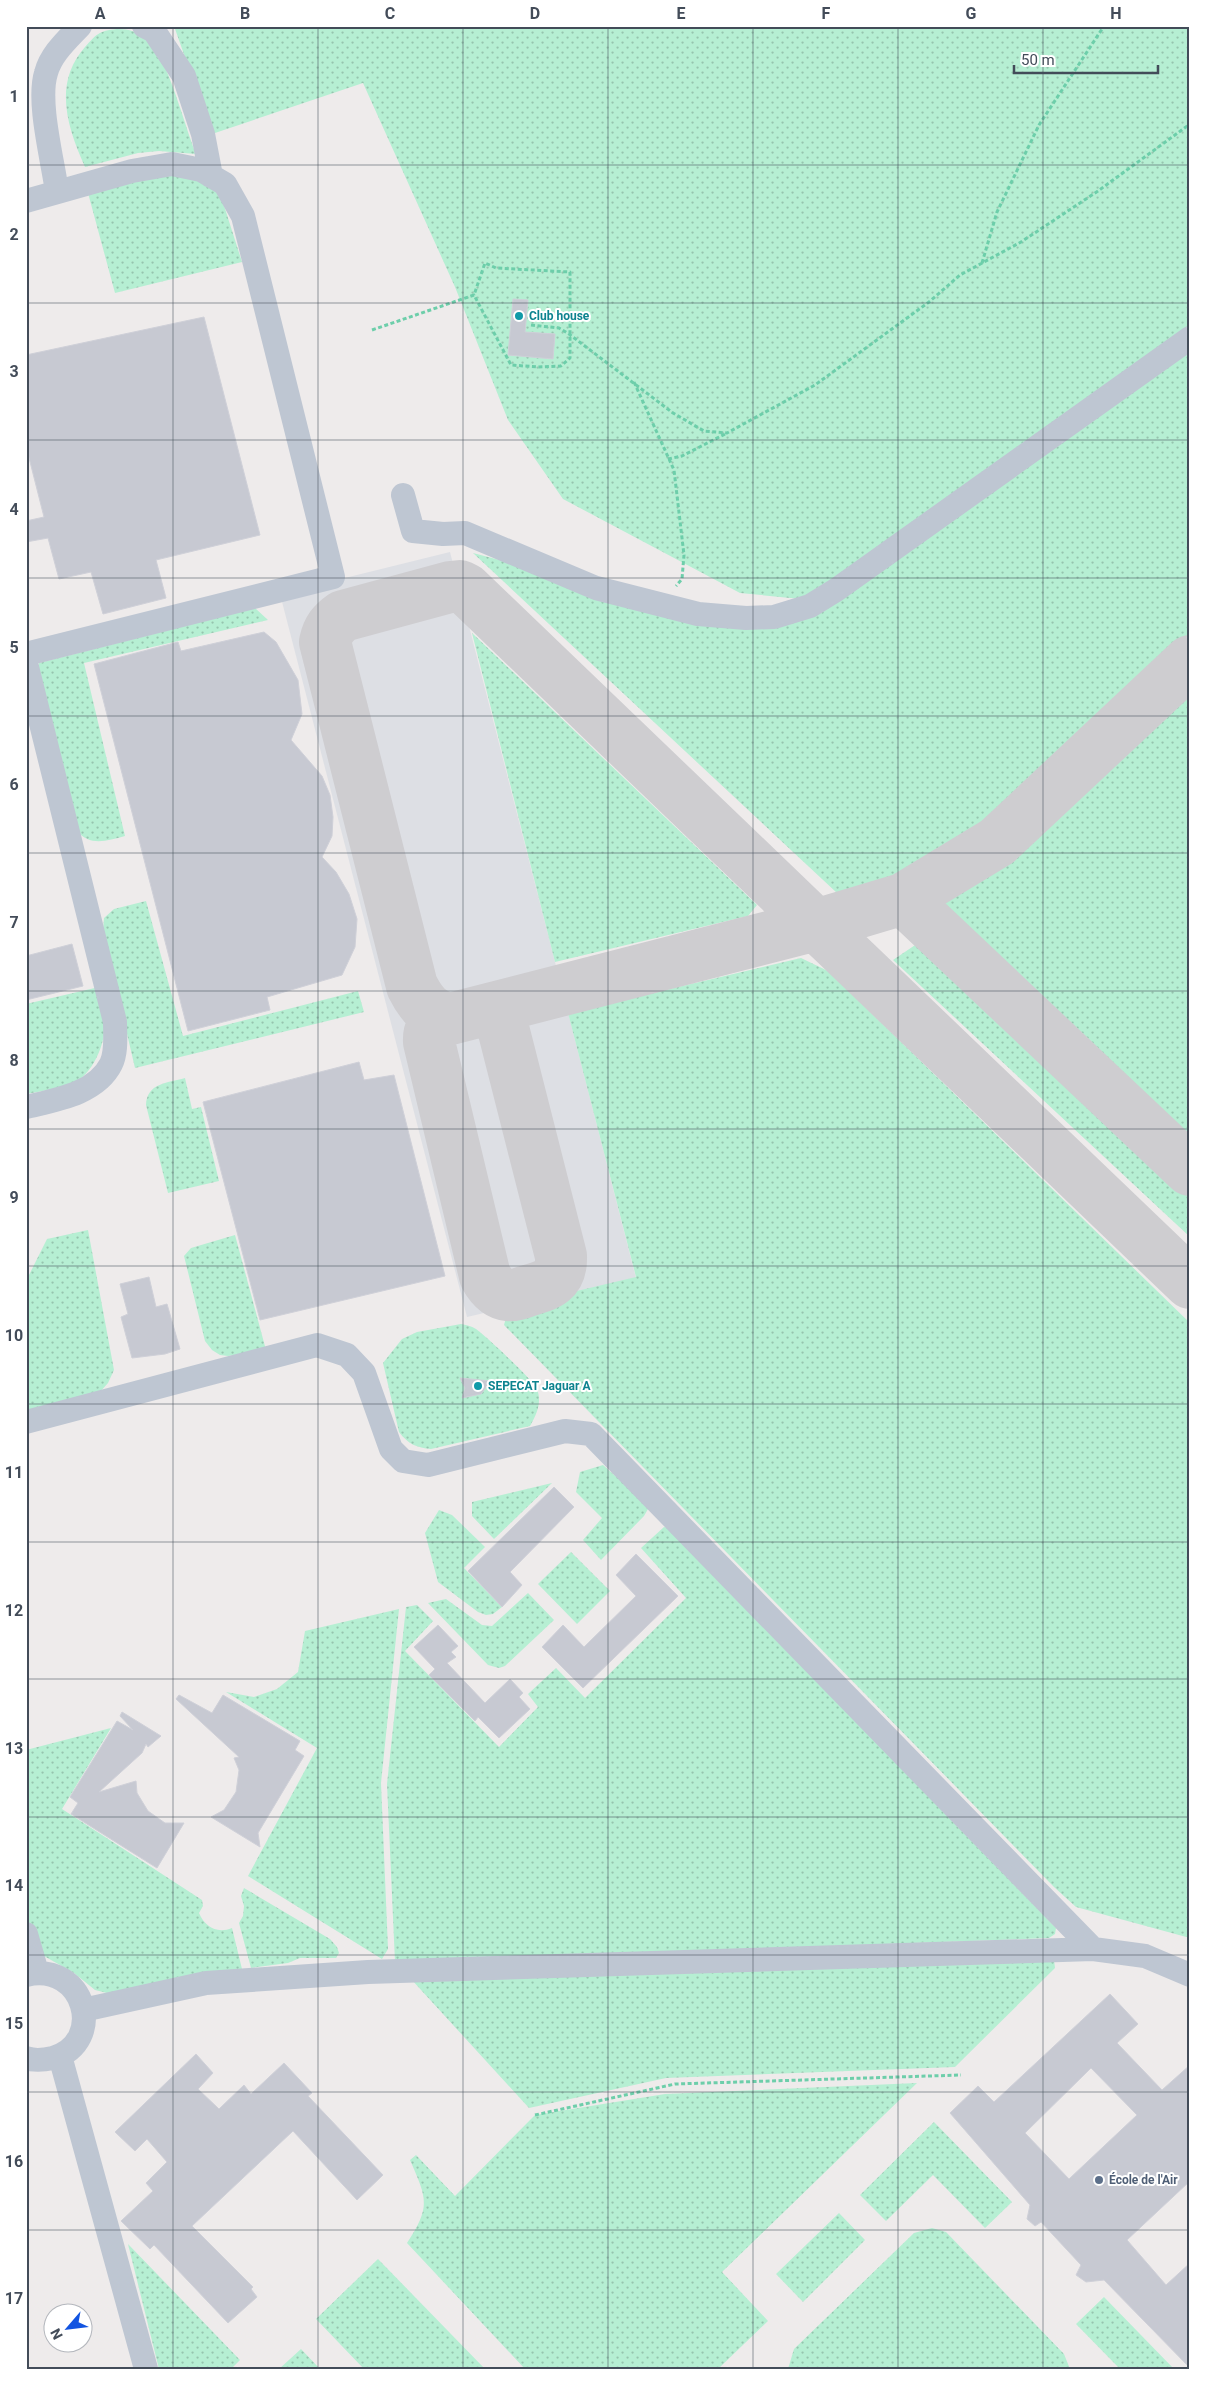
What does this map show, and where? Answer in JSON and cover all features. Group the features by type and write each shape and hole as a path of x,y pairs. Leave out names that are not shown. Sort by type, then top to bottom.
{"street":[{"path":"58,192 42,92 46,72 58,50 80,26"},
{"path":"144,26 154,32 184,76 203,134 211,176"},
{"path":"26,201 132,171 172,164 201,170 224,184 243,216 333,577 26,654"},
{"path":"403,495 413,531 443,534 465,533 578,581 645,602 698,614 746,618 774,617 810,606 836,590 1190,338"},
{"path":"26,664 115,1022 116,1042 111,1064 96,1083 69,1096 26,1108"},
{"path":"26,1422 317,1345 347,1355 364,1373 390,1449 403,1461 428,1465 565,1431 591,1434 1093,1949"},
{"path":"26,1934 31,1974 50,1974 62,1978 72,1986 80,1997 84,2024 79,2037 71,2048 60,2056 45,2060 26,2058"},
{"path":"83,2010 206,1983 368,1972 1093,1949 1145,1956 1190,1975"},
{"path":"60,2056 146,2369"}],"path":[{"path":"982,263 997,212 1039,125 1104,26"},
{"path":"668,459 682,456 814,385 930,302 960,276 1021,242 1098,191 1190,124"},
{"path":"485,263 496,268 570,272 570,358 561,366 511,365 474,295 485,263"},
{"path":"372,330 474,295"},
{"path":"531,325 559,328 634,381 673,413 704,431 727,433"},
{"path":"634,381 674,470 684,555 682,579 671,593 645,602"},
{"path":"535,2115 675,2084 960,2075"}],"shaded area":[{"path":"450,552 636,1278 467,1317 280,594"}],"green space":[{"path":"174,26 1190,26 1190,1237 893,960 924,939 885,881 837,893 473,553 537,570 684,619 831,602 740,593 563,499 508,420 455,287 363,83 212,134"},
{"path":"117,29 138,33 149,40 156,49 169,76 196,154 159,151 138,153 85,167 73,136 66,106 66,90 69,75 75,61 92,39 102,32"},
{"path":"183,173 220,193 242,262 115,293 88,193 164,175"},
{"path":"255,608 268,620 84,663 125,836 111,840 93,841 81,835 76,830 39,671 39,663"},
{"path":"472,633 757,905 748,916 555,962"},
{"path":"146,901 183,1036 358,991 364,1012 135,1068 103,931 104,918 114,909"},
{"path":"801,958 828,971 1190,1323 1190,1938 1076,1907 1054,1887 504,1325 509,1307 636,1277 568,1013"},
{"path":"99,987 105,1011 105,1023 102,1044 93,1064 80,1079 72,1084 26,1094 26,1004"},
{"path":"185,1078 192,1109 201,1107 219,1181 168,1193 146,1105 147,1098 150,1092 159,1085"},
{"path":"88,1230 114,1370 108,1383 100,1392 26,1411 26,1281 47,1239"},
{"path":"235,1235 266,1350 228,1356 220,1355 212,1350 205,1341 184,1256 191,1248"},
{"path":"461,1324 472,1327 481,1333 534,1384 539,1399 537,1412 530,1426 431,1449 421,1448 406,1440 399,1432 383,1363 402,1339 417,1332"},
{"path":"603,1465 647,1504 648,1509 644,1516 601,1560 583,1540 602,1518 576,1492 580,1472"},
{"path":"552,1483 494,1539 472,1516 472,1502"},
{"path":"439,1510 452,1515 485,1547 464,1568 502,1607 493,1614 486,1615 478,1612 438,1582 425,1533"},
{"path":"664,1527 669,1528 1056,1928 1055,1934 1049,1938 395,1962 387,1784 406,1607 417,1605 433,1621 405,1651 499,1747 538,1707 528,1694 556,1668 585,1698 686,1598 641,1548"},
{"path":"571,1552 610,1591 577,1624 538,1584"},
{"path":"528,1593 554,1620 505,1666 499,1668 488,1665 428,1603 446,1599 482,1625 492,1626"},
{"path":"399,1609 381,1783 388,1949 382,1959 248,1876 317,1748 226,1692 254,1697 277,1689 298,1672 305,1631"},
{"path":"111,1728 62,1809 202,1900 203,1906 199,1913 208,1925 217,1930 232,1928 242,1969 107,1993 95,1990 74,1973 44,1956 31,1940 26,1919 26,1750"},
{"path":"244,1888 330,1939 337,1947 339,1953 336,1958 300,1958 288,1963 251,1968 239,1923 243,1916 244,1906 241,1896"},
{"path":"1054,1960 1055,1968 955,2067 666,2078 529,2108 411,1979"},
{"path":"917,2083 722,2272 768,2321 718,2369 525,2369 407,2243 420,2220 424,2202 420,2184 410,2160 416,2155 455,2196 535,2115 665,2094"},
{"path":"934,2122 1012,2202 985,2228 933,2175 886,2221 860,2195"},
{"path":"839,2213 865,2240 803,2302 776,2274"},
{"path":"932,2228 946,2232 1064,2354 1070,2369 788,2369 794,2349 914,2233"},
{"path":"128,2244 240,2360 231,2369 159,2369"},
{"path":"378,2259 485,2369 364,2369 316,2319"},
{"path":"1104,2297 1174,2369 1120,2369 1076,2324"},
{"path":"301,2349 320,2369 279,2369"}],"building":[{"name":"Club house","path":"513,299 528,300 525,332 555,334 553,359 508,355"},
{"path":"204,317 260,535 156,560 166,598 103,614 91,572 59,579 48,538 26,542 26,521 44,517 26,446 26,355"},
{"path":"264,632 276,642 298,680 302,714 291,740 322,776 330,795 333,817 332,836 322,857 336,872 349,894 357,919 355,947 342,975 267,997 270,1010 188,1031 94,664 178,642 181,651"},
{"path":"72,944 83,986 26,1000 26,956"},
{"path":"359,1062 364,1080 394,1075 445,1276 260,1320 203,1102"},
{"path":"149,1277 156,1307 167,1304 180,1349 165,1354 132,1358 121,1317 128,1314 120,1284"},
{"path":"460,1378 491,1381 481,1394 462,1398 465,1388"},
{"path":"554,1487 574,1507 510,1572 522,1585 502,1607 468,1571"},
{"path":"636,1554 678,1596 583,1688 542,1647 563,1625 584,1647 636,1596 616,1575"},
{"path":"438,1625 458,1646 451,1652 456,1657 447,1663 485,1703 510,1679 523,1693 519,1697 530,1709 499,1738 478,1717 475,1721 429,1675 435,1669 414,1647"},
{"path":"179,1695 212,1713 223,1695 300,1741 295,1750 304,1756 258,1833 260,1847 211,1817 224,1810 236,1792 239,1770 234,1758 239,1757 176,1699"},
{"path":"122,1712 161,1736 148,1747 146,1744 142,1753 99,1792 136,1781 137,1793 148,1811 165,1823 184,1823 157,1868 71,1814 78,1803 70,1797 117,1721 133,1730 120,1716"},
{"name":"École de l'Air","path":"1110,1994 1138,2024 1117,2043 1162,2090 1190,2065 1190,2181 1127,2240 1166,2285 1190,2263 1190,2368 1104,2280 1086,2282 1076,2275 1081,2265 1041,2222 1035,2226 1027,2219 1030,2205 950,2113 978,2086 994,2102","holes":["1091,2068 1137,2115 1069,2179 1025,2133"]},
{"path":"196,2054 213,2073 198,2089 219,2109 244,2085 251,2094 284,2063 312,2093 308,2096 383,2175 357,2200 293,2131 192,2226 253,2287 251,2289 257,2297 228,2323 154,2245 150,2249 121,2221 153,2191 146,2183 167,2162 147,2139 135,2151 115,2132"}],"taxiway":[{"path":"1190,661 997,842 903,899 816,925 450,1019 437,1015 427,1008 412,986 325,642 331,627 343,616 450,587 460,586 466,589 816,925 1190,1283"},
{"path":"903,899 1190,1170"},
{"path":"450,1019 434,1026 430,1032 429,1042 485,1276 500,1293 518,1294 541,1287 552,1281 559,1271 561,1256 502,1024 502,1014 509,1005"}],"place":[{"name":"Club house","path":"519,316"},
{"name":"SEPECAT Jaguar A","path":"478,1386"},
{"name":"École de l'Air","path":"1099,2180"}]}
